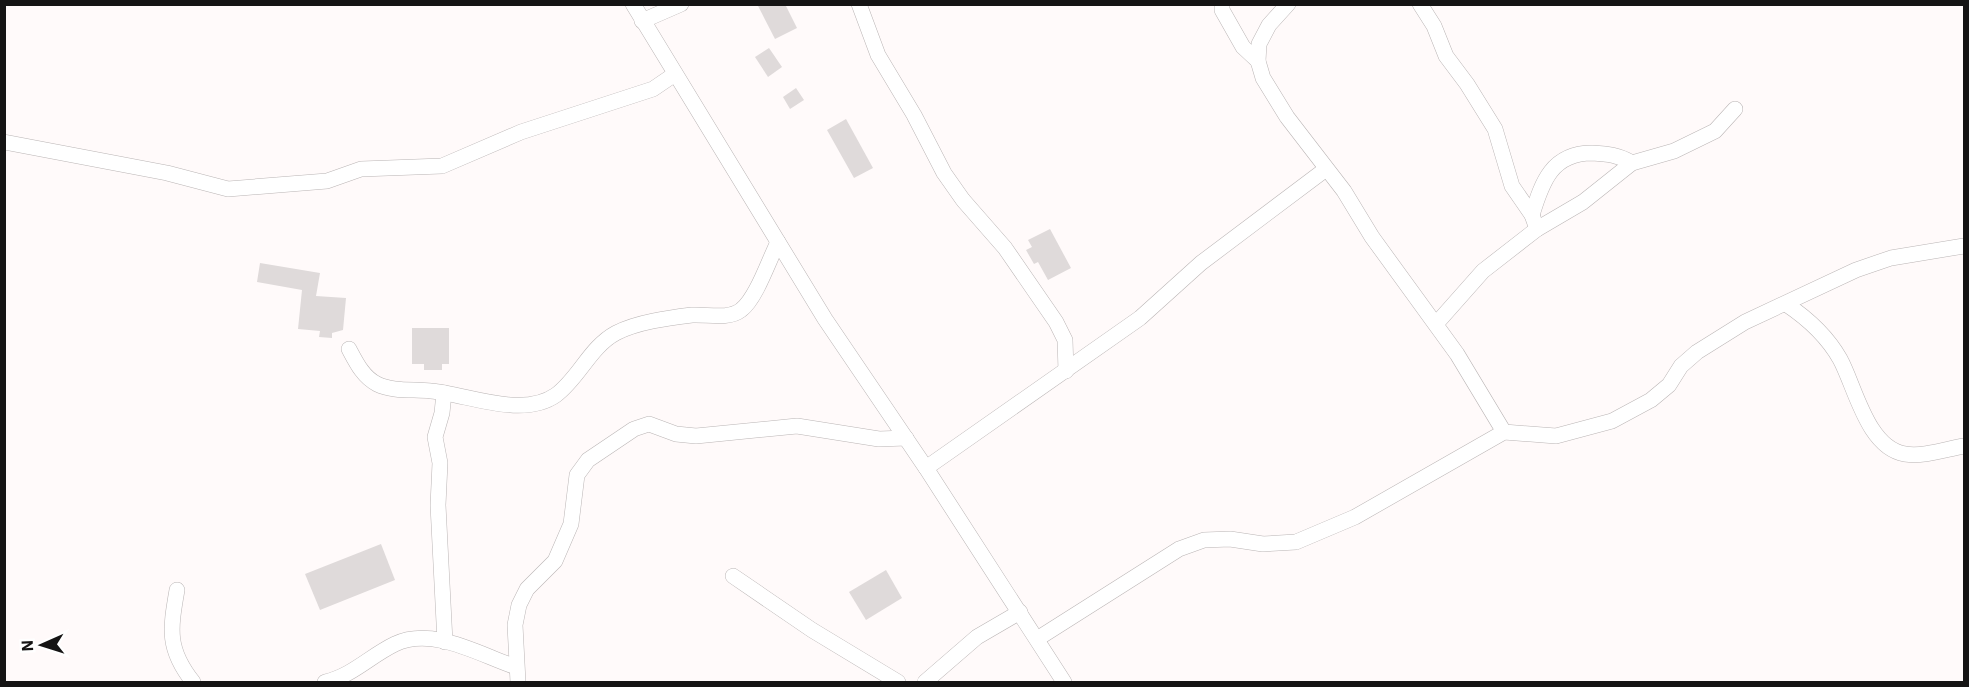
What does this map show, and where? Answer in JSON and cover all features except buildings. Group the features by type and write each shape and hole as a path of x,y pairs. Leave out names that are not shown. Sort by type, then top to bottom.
{"street":[{"path":"633,4 825,318 926,468 1064,682"},
{"path":"642,21 681,4"},
{"path":"859,4 878,55 914,115 944,173 963,200 1005,248 1056,322 1065,340 1066,371"},
{"path":"1222,4 1222,10 1243,47 1258,61"},
{"path":"1288,4 1269,25 1259,44 1258,61 1263,78 1287,117 1436,324 1474,380 1504,432"},
{"path":"1420,4 1434,26 1446,56 1467,84 1495,129 1512,186 1534,222"},
{"path":"4,142 166,173 228,189 327,181 361,169 442,166 521,132 653,89 675,74"},
{"path":"1436,324 1483,271 1534,222 1583,202 1632,163 1674,151 1715,131 1735,109"},
{"path":"1534,222 1550,171 1569,155 1619,156 1632,163"},
{"path":"926,468 1140,318 1201,262 1326,169"},
{"path":"348,349 358,367 377,384 405,390 444,393 489,403 541,402 556,395 585,361 615,333 683,317 723,315 739,311 748,303 778,242"},
{"path":"1037,639 1179,549 1204,540 1230,539 1263,544 1296,542 1355,517 1504,432 1556,436 1583,431 1631,412 1669,385 1681,366 1697,352 1745,322 1836,278 1892,258 1965,246"},
{"path":"1785,304 1809,320 1840,359 1867,422 1882,441 1904,454 1965,446"},
{"path":"444,393 442,413 435,437 441,463 438,505 445,642"},
{"path":"442,413 460,398"},
{"path":"325,682 351,672 396,644 423,638 445,642 517,675 515,625 519,605 527,590 555,561 571,524 577,475 588,460 634,429 649,424 676,434 696,436 797,426 879,439 906,438"},
{"path":"733,576 812,630 898,682"},
{"path":"177,590 170,630 172,644 176,655 193,682"},
{"path":"924,682 976,637 1020,612"}]}
